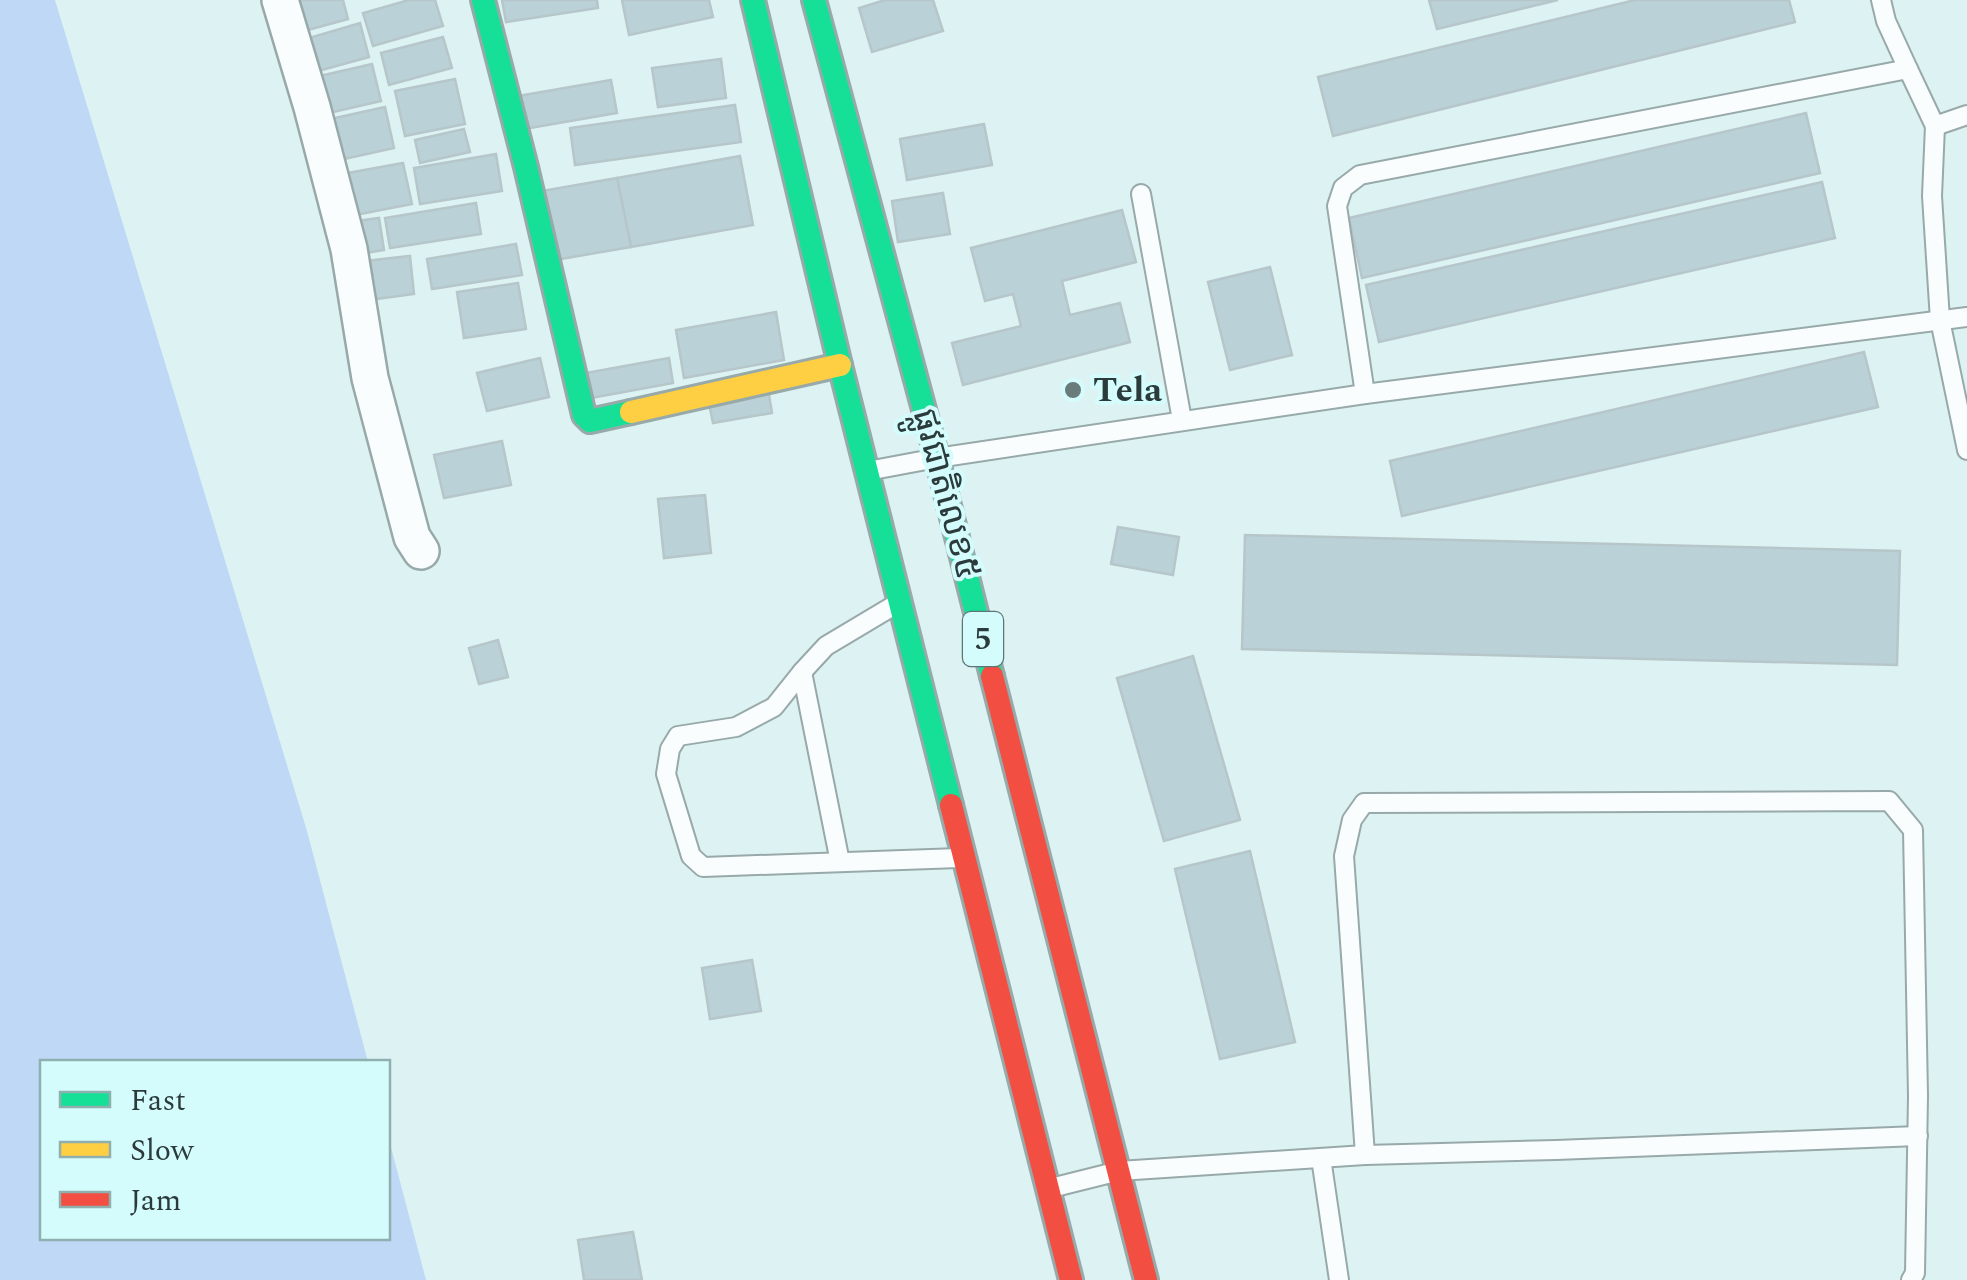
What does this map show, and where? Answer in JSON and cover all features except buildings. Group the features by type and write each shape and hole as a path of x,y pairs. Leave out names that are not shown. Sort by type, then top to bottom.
{"main road":[{"path":"483,0 584,414 590,421 840,365"},
{"name":"ផ្លូវជាតិលេខ៥","path":"753,0 840,365 1072,1280"},
{"name":"ផ្លូវជាតិលេខ៥","path":"814,0 937,458 1146,1280"}],"street":[{"path":"280,0 349,250 375,396 412,538 420,551"}],"lane":[{"path":"1881,0 1886,21 1935,126 1932,196 1940,320 1967,450"},
{"path":"1364,394 1337,206 1343,188 1360,176 1908,69"},
{"path":"1935,126 1967,115"},
{"path":"1140,194 1182,420"},
{"path":"868,472 937,458 1364,394 1967,316"},
{"path":"901,602 826,646 774,707 736,727 678,736 670,749 666,774 691,856 703,866 965,858"},
{"path":"802,672 840,862"},
{"path":"1365,1155 1344,856 1352,820 1364,803 1889,801 1914,830 1918,1136 1915,1273 1911,1280"},
{"path":"1047,1188 1120,1172 1365,1155 1918,1136"},
{"path":"1321,1158 1339,1280"}],"water":[{"path":"0,0 55,0 307,831 367,1060 40,1060 40,1240 390,1240 390,1144 426,1280 0,1280"}],"traffic: fast":[{"path":"483,0 584,415 590,421 631,412"},
{"path":"753,0 951,805"},
{"path":"814,0 992,676"}],"traffic: slow":[{"path":"631,412 840,365"}],"traffic: jam":[{"path":"992,676 1146,1280"},
{"path":"951,805 1071,1280"}],"place":[{"name":"Tela","path":"1073,390"}]}
